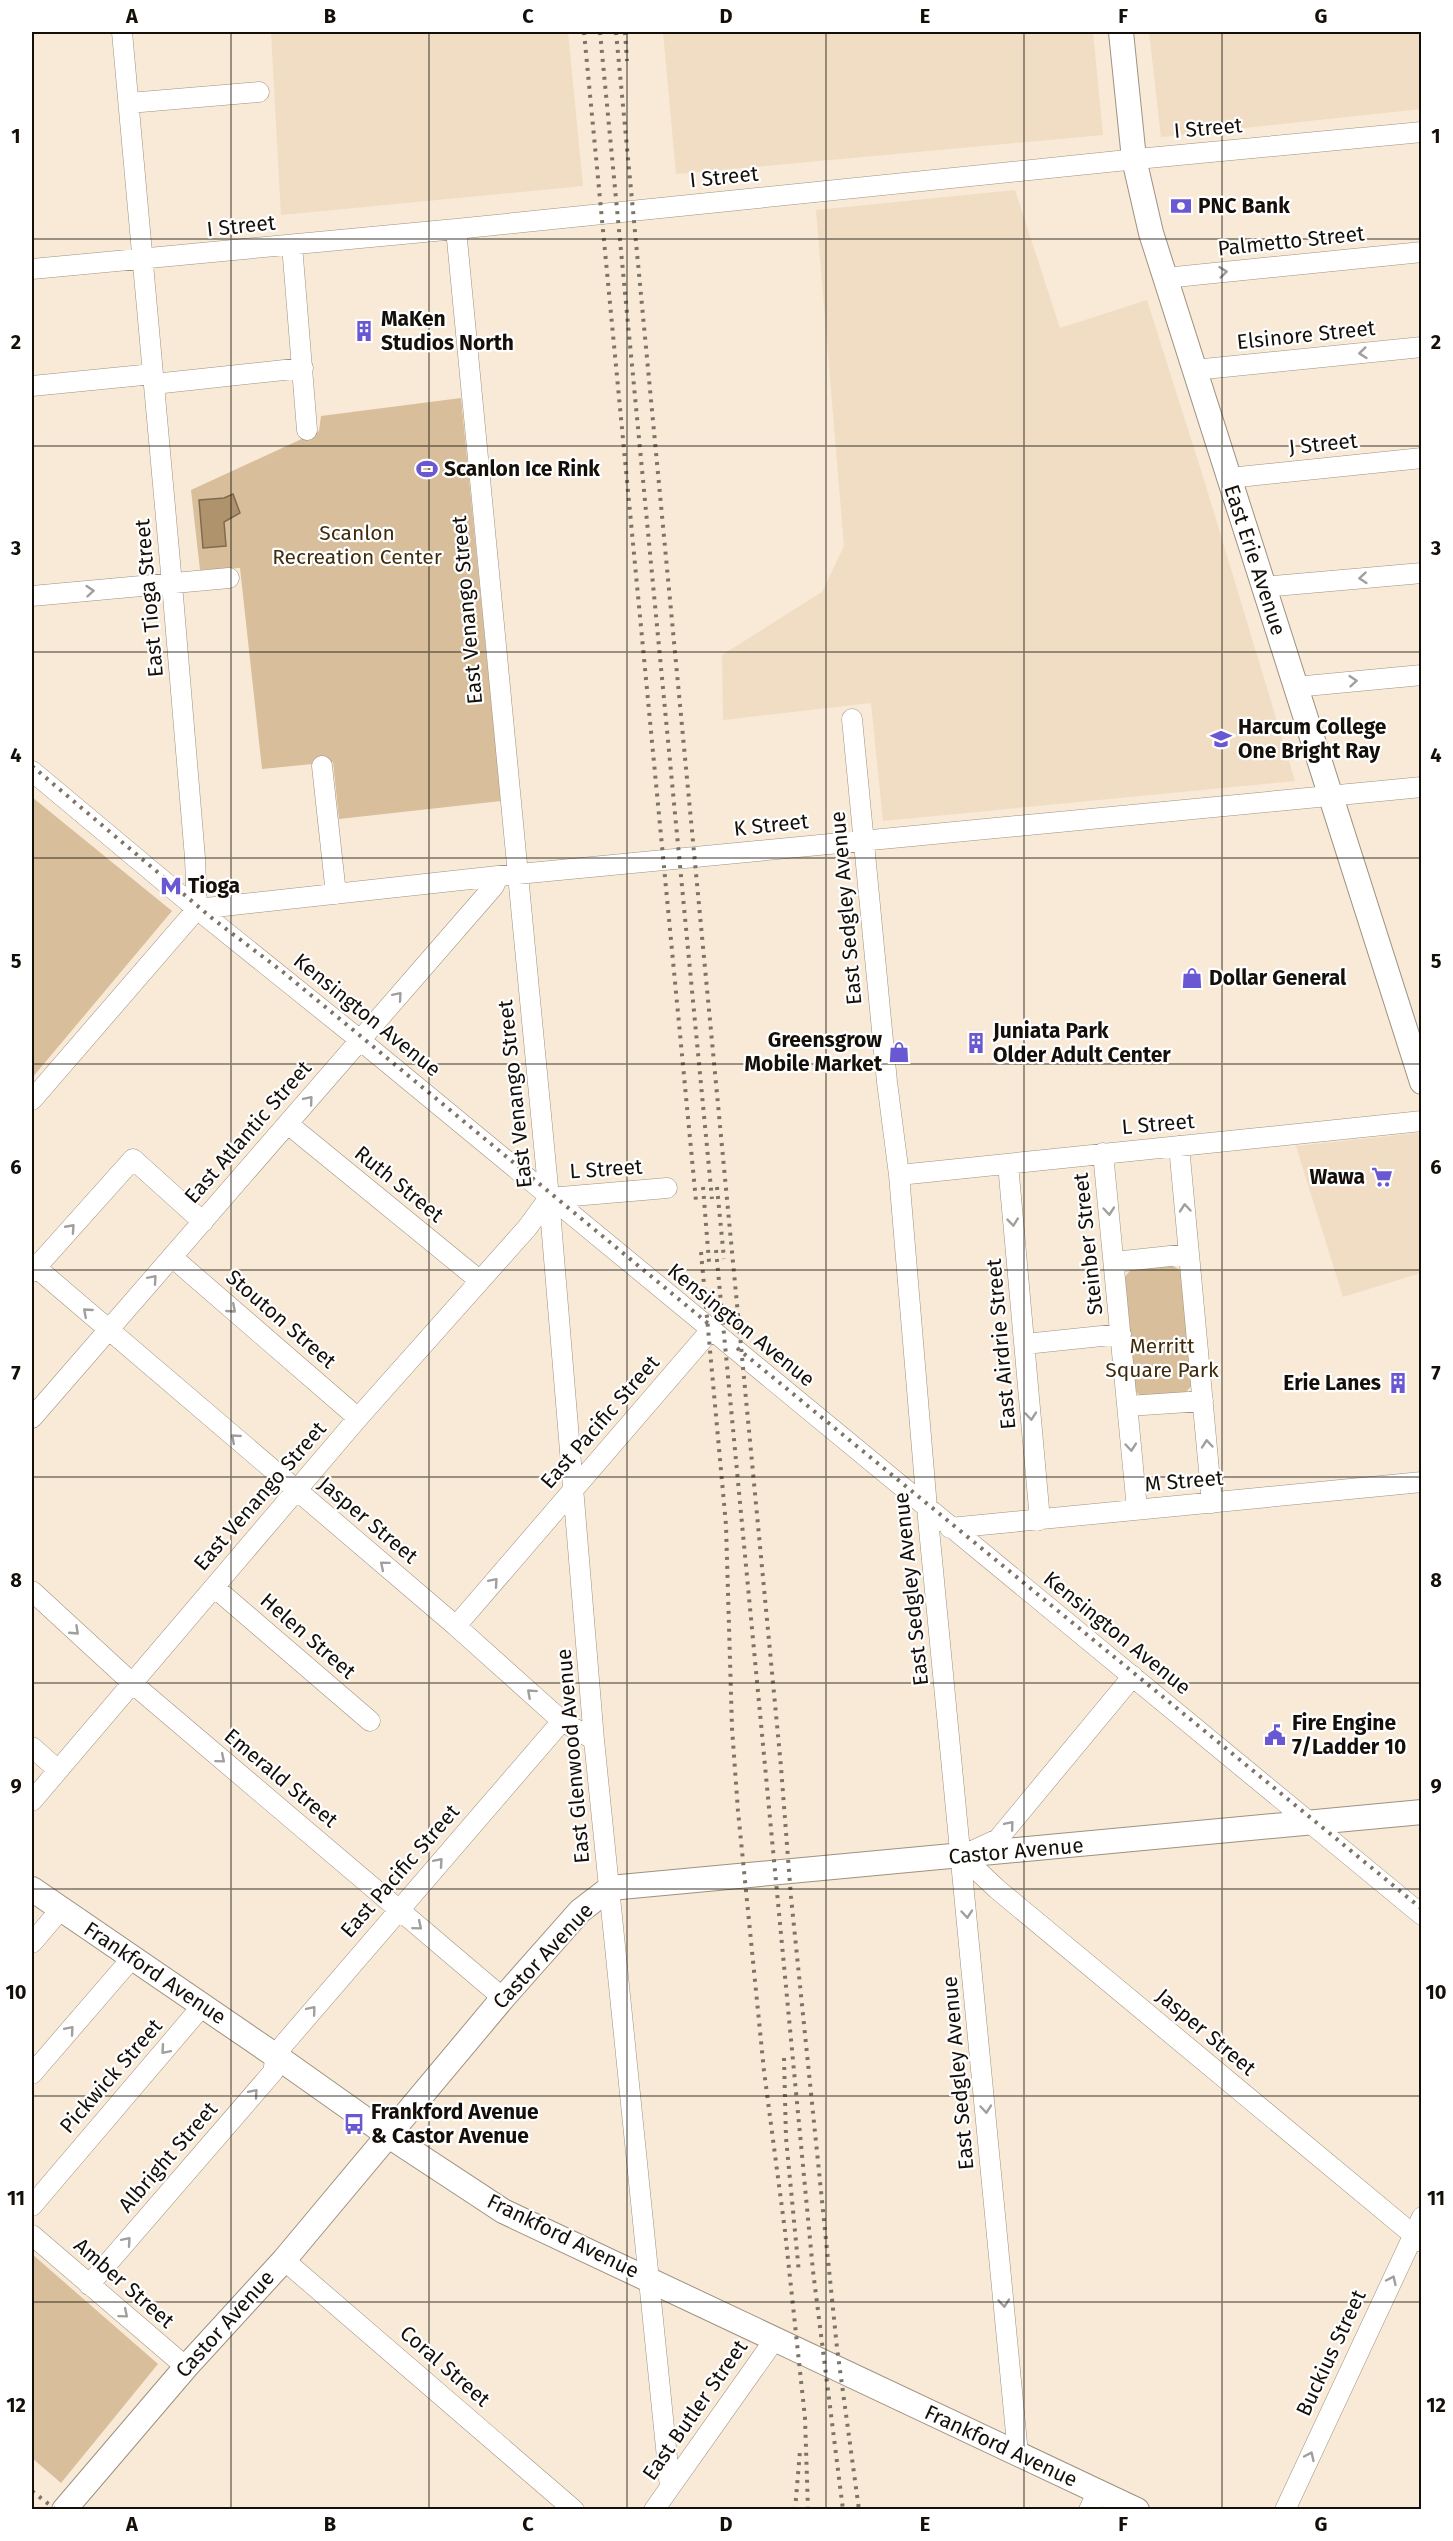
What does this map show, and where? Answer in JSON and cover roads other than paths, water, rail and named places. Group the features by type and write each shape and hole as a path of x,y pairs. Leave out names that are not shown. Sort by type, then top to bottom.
{"main road":[{"name":"East Erie Avenue","path":"1121,32 1134,159 1143,207 1422,1082"},
{"name":"Castor Avenue","path":"64,2510 186,2367 284,2260 503,1998 580,1911 610,1888 1422,1812"},
{"name":"Frankford Avenue","path":"32,1888 276,2055 389,2136 503,2211 1018,2454 1094,2500 1137,2510"}],"street":[{"name":"East Tioga Street","path":"122,32 172,584 195,858 197,909"},
{"path":"129,103 259,92"},
{"name":"I Street","path":"32,269 1422,132"},
{"name":"East Venango Street","path":"32,1801 358,1418 527,1228 549,1198 507,875 456,229"},
{"path":"292,245 307,430"},
{"name":"Palmetto Street","path":"1165,278 1422,252"},
{"name":"Elsinore Street","path":"1194,370 1422,347"},
{"path":"32,386 303,368"},
{"name":"J Street","path":"1229,478 1422,458"},
{"path":"1263,587 1422,573"},
{"path":"32,596 229,578"},
{"path":"1295,687 1422,675"},
{"name":"East Sedgley Avenue","path":"852,719 886,1082 899,1175 927,1508 1018,2454"},
{"path":"322,766 336,894"},
{"name":"Kensington Avenue","path":"32,771 1422,1915"},
{"name":"K Street","path":"197,909 507,875 1422,787"},
{"name":"East Atlantic Street","path":"32,1418 494,886 507,875"},
{"path":"32,1100 197,909"},
{"name":"L Street","path":"899,1175 1103,1152 1422,1121"},
{"name":"Ruth Street","path":"288,1124 479,1280"},
{"path":"1179,1146 1212,1503"},
{"name":"Steinber Street","path":"1103,1152 1137,1509"},
{"path":"33,1267 133,1159 203,1221"},
{"name":"East Airdrie Street","path":"1008,1164 1040,1520"},
{"name":"L Street","path":"549,1198 667,1188"},
{"name":"East Glenwood Avenue","path":"549,1198 594,1740 670,2487"},
{"path":"1114,1262 1189,1254"},
{"name":"Stouton Street","path":"172,1257 358,1418"},
{"name":"Jasper Street","path":"33,1267 456,1626 562,1721 594,1740"},
{"name":"East Pacific Street","path":"456,1626 710,1331"},
{"path":"1025,1344 1121,1334"},
{"path":"1128,1406 1203,1401"},
{"name":"M Street","path":"950,1528 1422,1482"},
{"name":"Helen Street","path":"214,1587 370,1722"},
{"name":"Emerald Street","path":"32,1591 132,1683 503,1998"},
{"path":"962,1856 998,1839 1133,1676"},
{"name":"East Pacific Street","path":"276,2055 562,1721"},
{"path":"32,1747 58,1770"},
{"name":"Jasper Street","path":"962,1856 1005,1896 1417,2238"},
{"path":"32,1943 61,1909"},
{"path":"32,2074 132,1958"},
{"name":"Pickwick Street","path":"32,2206 203,2006"},
{"name":"Albright Street","path":"89,2285 273,2072 276,2055"},
{"name":"Buckius Street","path":"1285,2510 1417,2238 1422,2217"},
{"name":"Amber Street","path":"32,2235 186,2367"},
{"name":"Coral Street","path":"284,2260 574,2510"},
{"name":"East Butler Street","path":"654,2510 775,2339"}],"railway":[{"path":"584,32 696,1201"},
{"path":"600,32 712,1199"},
{"path":"616,32 781,1767 791,1897 837,2348 859,2510"},
{"path":"625,32 627,61"},
{"path":"32,766 213,919 283,972 710,1325"},
{"path":"703,1187 709,1262"},
{"path":"717,1187 724,1259"},
{"path":"716,1250 813,2271 843,2510"},
{"path":"701,1252 726,1525 732,1728 738,1811 764,2071 785,2231 805,2418 808,2510"},
{"path":"737,1348 1422,1909"},
{"path":"784,2058 786,2138 799,2273"},
{"path":"795,2510 800,2451"},
{"path":"32,2491 56,2510"}],"place":[{"name":"PNC Bank","path":"1181,206"},
{"name":"MaKen Studios North","path":"364,331"},
{"name":"Scanlon Ice Rink","path":"427,469"},
{"name":"Harcum College One Bright Ray","path":"1221,739"},
{"name":"Tioga","path":"171,886"},
{"name":"Dollar General","path":"1192,978"},
{"name":"Juniata Park Older Adult Center","path":"976,1043"},
{"name":"Greensgrow Mobile Market","path":"899,1052"},
{"name":"Wawa","path":"1382,1177"},
{"name":"Erie Lanes","path":"1398,1383"},
{"name":"Fire Engine 7/Ladder 10","path":"1275,1735"},
{"name":"Frankford Avenue & Castor Avenue","path":"354,2124"}],"park label":[{"name":"Scanlon Recreation Center","path":"357,545"},
{"name":"Merritt Square Park","path":"1162,1358"}]}
